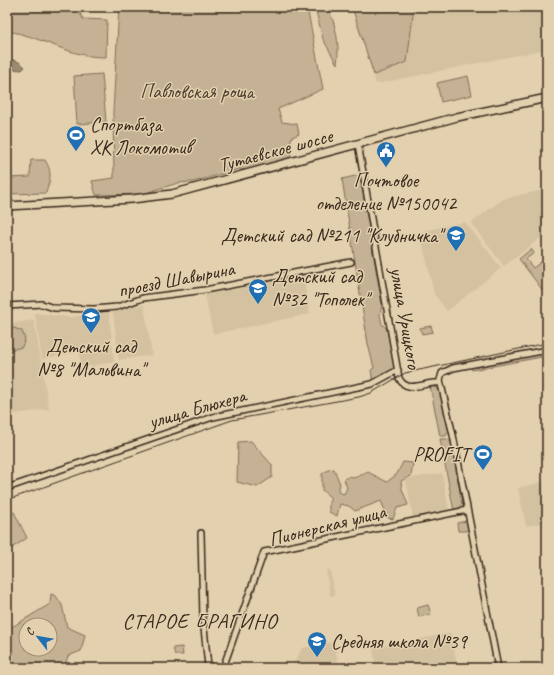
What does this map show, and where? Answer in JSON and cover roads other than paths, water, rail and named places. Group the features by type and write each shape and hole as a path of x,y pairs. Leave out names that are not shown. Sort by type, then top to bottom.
{"main road":[{"name":"Тутаевское шоссе","path":"7,206 132,199 172,194 457,117 547,98"}],"street":[{"name":"улица Урицкого","path":"358,144 398,370 401,381 408,387 433,382 440,383 498,668"},
{"name":"проезд Шавырина","path":"7,306 42,304 54,308 94,309 117,307 143,298 205,290 351,262"},
{"path":"440,383 440,377 445,371 547,350"},
{"name":"улица Блюхера","path":"7,488 213,417 372,384 398,370"},
{"name":"Пионерская улица","path":"223,668 264,552 467,510"},
{"path":"201,533 203,619 207,658 208,666 216,668"}],"tram line":[{"path":"7,500 232,420 359,397 371,393 405,373 547,343"}],"place":[{"name":"Спортбаза ХК Локомотив","path":"76,152"},
{"name":"Почтовое отделение №150042","path":"386,168"},
{"name":"Детский сад №211 \"Клубничка\"","path":"456,252"},
{"name":"Детский сад №32 \"Тополек\"","path":"258,305"},
{"name":"Детский сад №8 \"Мальвина\"","path":"91,334"},
{"name":"PROFIT","path":"483,471"},
{"name":"Средняя школа №39","path":"317,658"}],"district":[{"name":"СТАРОЕ БРАГИНО","path":"200,621"}],"park label":[{"name":"Павловская роща","path":"197,91"}]}
